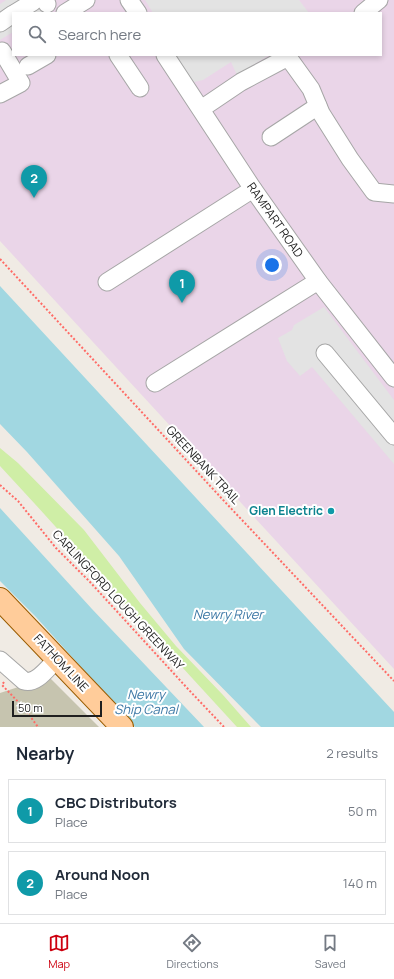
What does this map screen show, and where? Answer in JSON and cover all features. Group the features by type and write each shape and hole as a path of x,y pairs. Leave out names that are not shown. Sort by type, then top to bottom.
{"main road":[{"name":"FATHOM LINE","path":"0,599 122,727"}],"street":[{"path":"129,0 137,12"},
{"path":"363,12 379,0"},
{"path":"19,12 42,2"},
{"path":"68,12 87,5"},
{"path":"0,23 12,15"},
{"path":"0,94 20,83 5,49"},
{"path":"28,66 45,56"},
{"path":"119,56 140,88"},
{"name":"RAMPART ROAD","path":"166,56 253,189 318,281 394,378"},
{"path":"200,109 242,82 288,57 311,90 321,113 374,192 394,194"},
{"path":"272,137 318,106"},
{"path":"107,282 253,189"},
{"path":"154,383 318,281"},
{"path":"326,353 394,436"},
{"path":"5,665 24,681 31,681 38,678 57,659"}],"path":[{"name":"GREENBANK TRAIL","path":"0,259 230,508 394,681"},
{"name":"CARLINGFORD LOUGH GREENWAY","path":"0,485 18,501 56,548 90,582 224,727"},
{"path":"5,665 2,685 24,708 38,727"}],"shaded area":[{"path":"0,0 394,0 394,669 0,241"},
{"path":"6,0 54,0 44,12 12,12 12,33 0,40 0,4"},
{"path":"145,0 299,0 308,12 152,12"},
{"path":"176,56 267,56 237,75 231,62 203,80 194,82 186,75"},
{"path":"324,307 394,400 394,464 312,367 300,376 287,361 278,338 292,330 294,325"},
{"path":"49,677 99,727 0,727 0,693"}],"green space":[{"path":"0,448 18,463 84,530 140,603 176,646 251,727 237,727 0,466"}],"water":[{"name":"Newry River","path":"0,286 394,712 394,727 261,727 184,649 119,556 27,452 0,424"},
{"name":"Newry Ship Canal","path":"0,508 92,609 204,727 135,727 36,617 0,581"}],"place":[{"name":"Around Noon","path":"34,198"},
{"name":"CBC Distributors","path":"182,303"},
{"name":"Glen Electric","path":"331,511"}]}
